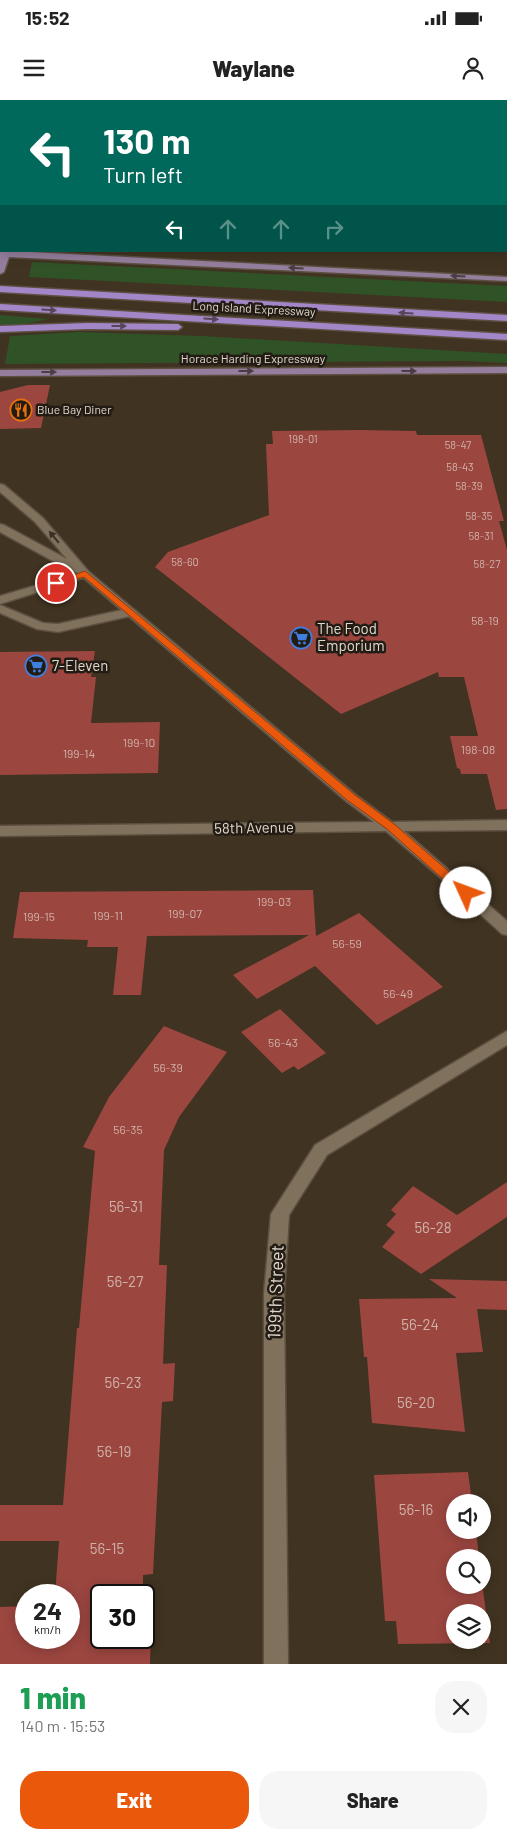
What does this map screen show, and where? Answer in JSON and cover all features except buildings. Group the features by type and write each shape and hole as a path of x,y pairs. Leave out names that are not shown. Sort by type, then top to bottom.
{"highway":[{"path":"0,284 209,301"},
{"name":"Long Island Expressway","path":"0,289 507,318"},
{"name":"Long Island Expressway","path":"0,307 507,337"},
{"path":"0,329 165,327 507,337"}],"main road":[{"path":"0,272 4,253 507,279"},
{"name":"Horace Harding Expressway","path":"0,373 507,370"}],"street":[{"path":"0,487 39,520 85,574 351,798 390,827 507,930"},
{"path":"0,527 85,574"},
{"path":"0,600 85,574"},
{"path":"0,609 41,626 58,628 131,612"},
{"name":"58th Avenue","path":"0,831 507,825"},
{"name":"199th Street","path":"276,1664 274,1294 280,1214 321,1150 507,1038"}],"green space":[{"path":"32,262 507,286 507,302 29,277"},
{"path":"0,315 48,319 25,324 0,325"},
{"path":"78,332 202,336 507,354 507,363 464,361 5,364 10,336"}],"place":[{"name":"Blue Bay Diner","path":"21,410"},
{"name":"The Food Emporium","path":"301,638"},
{"name":"7-Eleven","path":"36,666"}],"route":[{"path":"56,583 85,574 351,798 390,827 439,868 466,893"}]}
